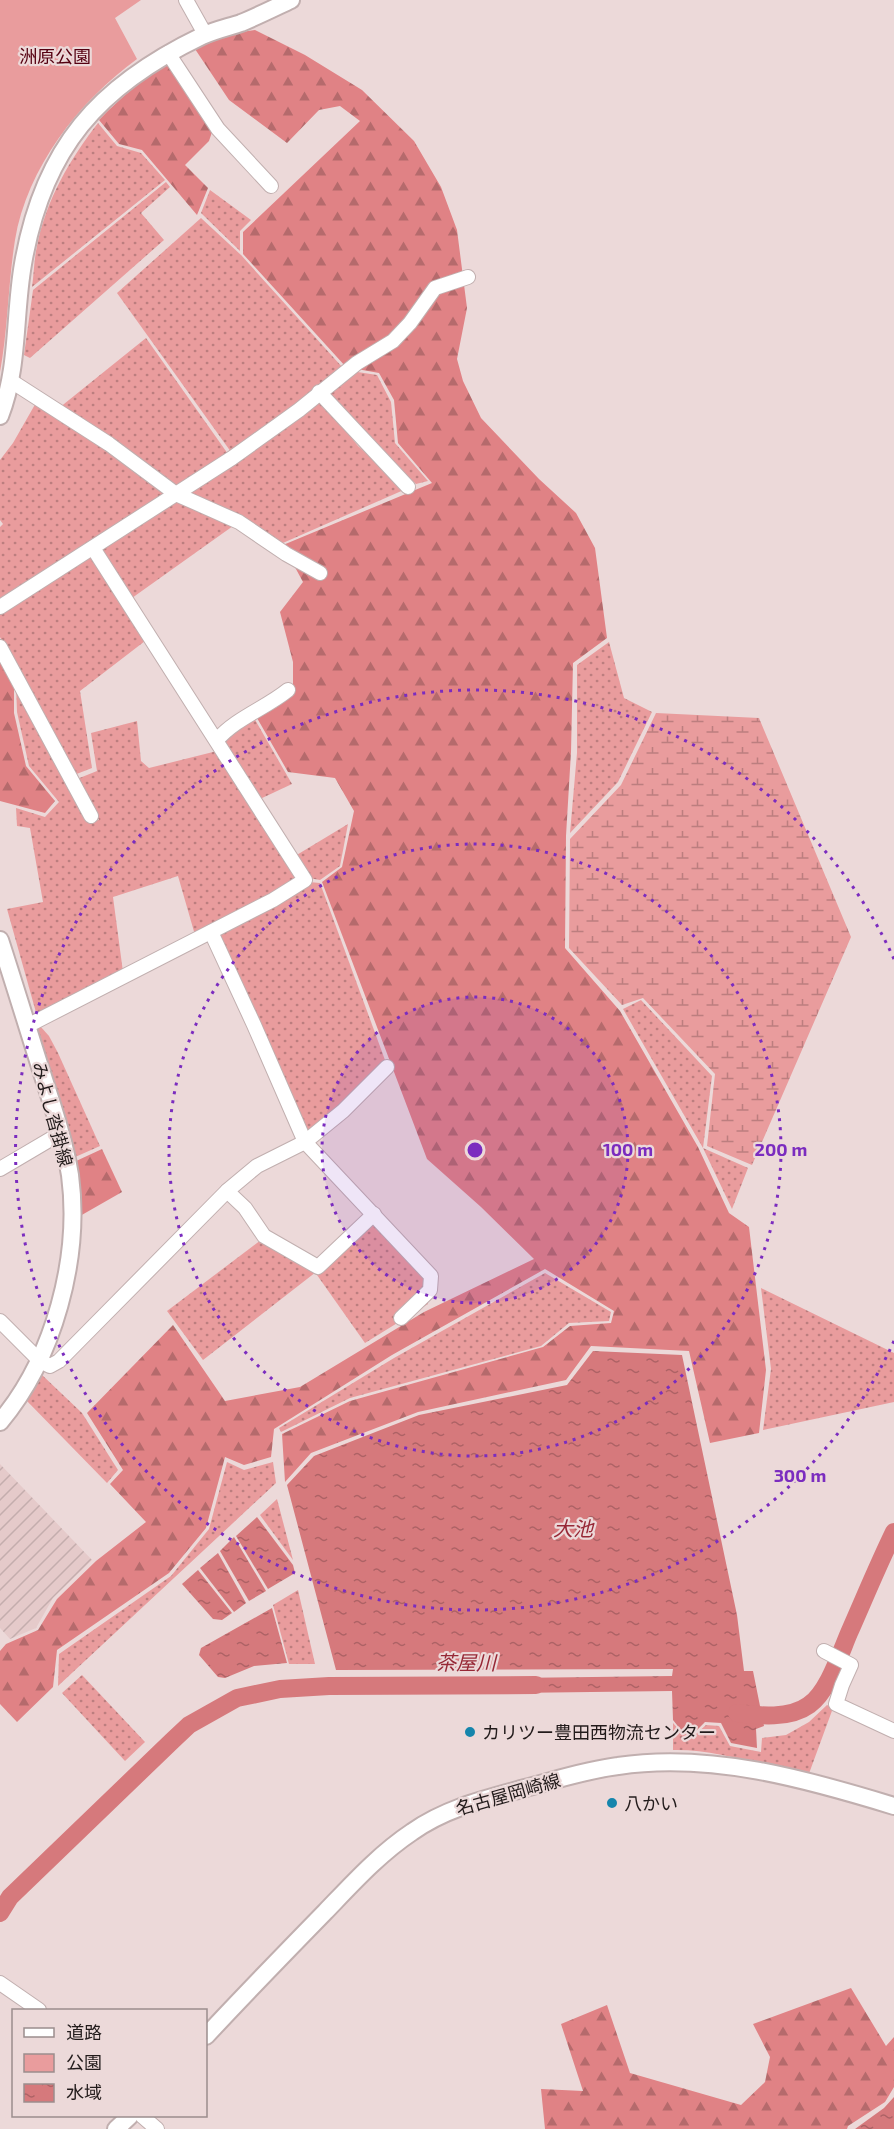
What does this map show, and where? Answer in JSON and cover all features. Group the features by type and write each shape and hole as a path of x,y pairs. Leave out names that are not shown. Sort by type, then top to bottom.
{"main road":[{"path":"0,416 10,381 28,234 48,177 71,139 104,99 123,82 168,53 205,34 242,22 291,0"},
{"name":"みよし沓掛線","path":"0,940 61,1133 70,1176 72,1226 65,1282 56,1320 40,1360 0,1422"},
{"name":"名古屋岡崎線","path":"207,2035 347,1889 393,1846 428,1821 468,1803 587,1771 620,1765 669,1762 721,1765 789,1776 894,1806"},
{"path":"116,2129 128,2117"}],"street":[{"path":"186,0 205,34"},
{"path":"168,53 218,129 271,186"},
{"path":"0,607 267,433 369,354 393,341 410,323 435,288 468,277"},
{"path":"10,381 109,444 176,494 239,522 286,554 320,573"},
{"path":"319,392 408,487"},
{"path":"27,1026 273,900 305,880 93,548"},
{"path":"0,647 91,816"},
{"path":"217,740 225,731 273,703 288,690"},
{"path":"211,932 255,1025 305,1142 431,1276 430,1290 401,1318"},
{"path":"0,1321 40,1360 50,1366 59,1361 227,1191 257,1166 305,1142 343,1111 387,1067"},
{"path":"0,1169 61,1133"},
{"path":"227,1191 245,1208 264,1236 318,1267 374,1214"},
{"path":"824,1651 851,1665 836,1704 894,1731"},
{"path":"0,1983 38,2009"},
{"path":"144,2117 157,2129"}],"shaded area":[{"path":"0,1464 92,1560 53,1598 36,1628 10,1639 0,1628"}],"green space":[{"name":"洲原公園","path":"0,0 141,0 115,18 137,59 95,95 59,138 31,187 21,213 15,240 0,372"},
{"path":"255,30 305,55 362,90 414,141 441,187 457,230 467,308 457,359 463,381 481,418 539,479 576,513 595,548 607,638 573,663 566,836 565,948 620,1011 698,1147 729,1213 749,1227 766,1370 759,1433 710,1443 689,1351 591,1346 566,1380 418,1412 311,1453 285,1482 282,1434 350,1401 543,1347 570,1326 611,1323 614,1311 545,1269 392,1355 274,1429 271,1457 244,1465 225,1457 206,1528 169,1573 57,1650 53,1687 17,1722 0,1704 0,1651 6,1644 38,1630 57,1599 96,1561 146,1522 110,1484 123,1470 87,1413 173,1325 225,1401 300,1387 424,1312 534,1259 481,1207 427,1159 322,882 342,867 354,811 335,778 288,772 257,718 277,707 293,692 293,662 280,612 303,582 283,545 432,483 398,443 394,400 379,373 346,367 243,254 243,232 360,121 340,106 319,110 287,143 229,100 195,49 234,33"},
{"path":"170,62 213,129 209,141 185,165 208,188 197,215 142,150 119,144 99,120 133,89"},
{"path":"98,123 117,146 141,153 165,180 32,287 36,251 46,212 60,181"},
{"path":"166,182 170,187 141,213 164,240 30,358 24,355 33,290"},
{"path":"210,190 251,220 240,231 240,251 201,213"},
{"path":"201,218 241,255 343,368 275,423 231,452 117,293"},
{"path":"146,338 228,454 176,490 59,408"},
{"path":"351,371 377,375 391,402 395,443 428,481 416,484 377,450 325,393"},
{"path":"319,397 358,446 406,489 276,546 182,494"},
{"path":"37,401 167,493 0,602 0,527 3,524 0,520 0,460 13,443"},
{"path":"176,500 233,526 132,598 100,549"},
{"path":"92,556 145,641 80,691 92,768 74,775 0,637 0,612"},
{"path":"609,642 624,698 652,712 618,782 570,833 577,753 577,665"},
{"path":"0,655 14,681 14,713 26,766 55,801 45,813 0,801"},
{"path":"16,684 89,821 99,820 77,779 97,771 91,733 137,721 141,761 149,768 217,751 299,878 195,935 178,876 113,897 123,972 37,1016 7,909 43,902 30,828 17,826 16,808 45,817 59,802 29,766 17,712"},
{"path":"656,713 759,718 851,937 752,1165 707,1146 715,1074 643,998 622,1005 569,948 570,839 621,785"},
{"path":"254,718 292,784 260,799 222,741"},
{"path":"348,824 340,866 320,880 309,878 295,856"},
{"path":"309,882 320,883 385,1060 340,1107 308,1134 218,934"},
{"path":"641,1000 712,1076 703,1148 623,1009"},
{"path":"40,1026 49,1036 58,1053 100,1146 73,1158 35,1029"},
{"path":"703,1148 748,1168 732,1209"},
{"path":"102,1149 122,1192 80,1216 74,1162"},
{"path":"374,1220 427,1278 428,1304 365,1343 317,1275"},
{"path":"261,1240 316,1272 203,1360 167,1311"},
{"path":"545,1273 611,1312 609,1321 569,1323 541,1346 350,1398 281,1432 279,1428 394,1358"},
{"path":"761,1288 894,1353 894,1402 763,1430 771,1369"},
{"path":"41,1374 82,1413 118,1470 107,1483 26,1400"},
{"path":"227,1462 244,1470 273,1462 276,1483 58,1686 59,1654 171,1576 209,1529"},
{"path":"277,1499 293,1560 260,1515"},
{"path":"298,1590 315,1664 289,1664 273,1605"},
{"path":"82,1675 145,1742 125,1761 62,1693"},
{"path":"827,1705 833,1708 807,1779 724,1755 673,1750 673,1723 681,1732 696,1734 706,1725 719,1726 730,1746 761,1752 762,1738 786,1735 809,1722"},
{"path":"851,1988 886,2046 894,2037 894,2087 885,2102 848,2126 847,2129 545,2129 541,2089 583,2091 561,2024 607,2005 630,2073 741,2105 765,2082 770,2057 753,2024"}],"water":[{"name":"大池","path":"593,1351 682,1355 737,1615 744,1671 753,1671 764,1726 756,1729 757,1748 731,1743 721,1723 705,1722 695,1732 681,1730 673,1720 672,1691 511,1693 512,1678 672,1676 673,1669 336,1670 287,1485 314,1456 419,1415 567,1385"},
{"path":"257,1517 293,1565 295,1573 268,1589 236,1536"},
{"path":"234,1537 266,1591 249,1601 220,1551"},
{"path":"218,1553 246,1603 234,1612 200,1568"},
{"path":"198,1570 232,1613 222,1620 213,1619 182,1584"},
{"path":"272,1608 287,1663 254,1666 225,1678 218,1677 199,1655 201,1648"},
{"path":"894,2097 894,2129 855,2129 884,2108"}],"waterway":[{"name":"茶屋川","path":"737,1713 764,1715 793,1713 816,1699 833,1672 894,1532"},
{"name":"茶屋川","path":"0,1913 10,1897 189,1725 237,1698 280,1689 329,1686 536,1685"}],"place":[{"name":"カリツー豊田西物流センター","path":"470,1732"},
{"name":"八かい","path":"612,1803"}]}
